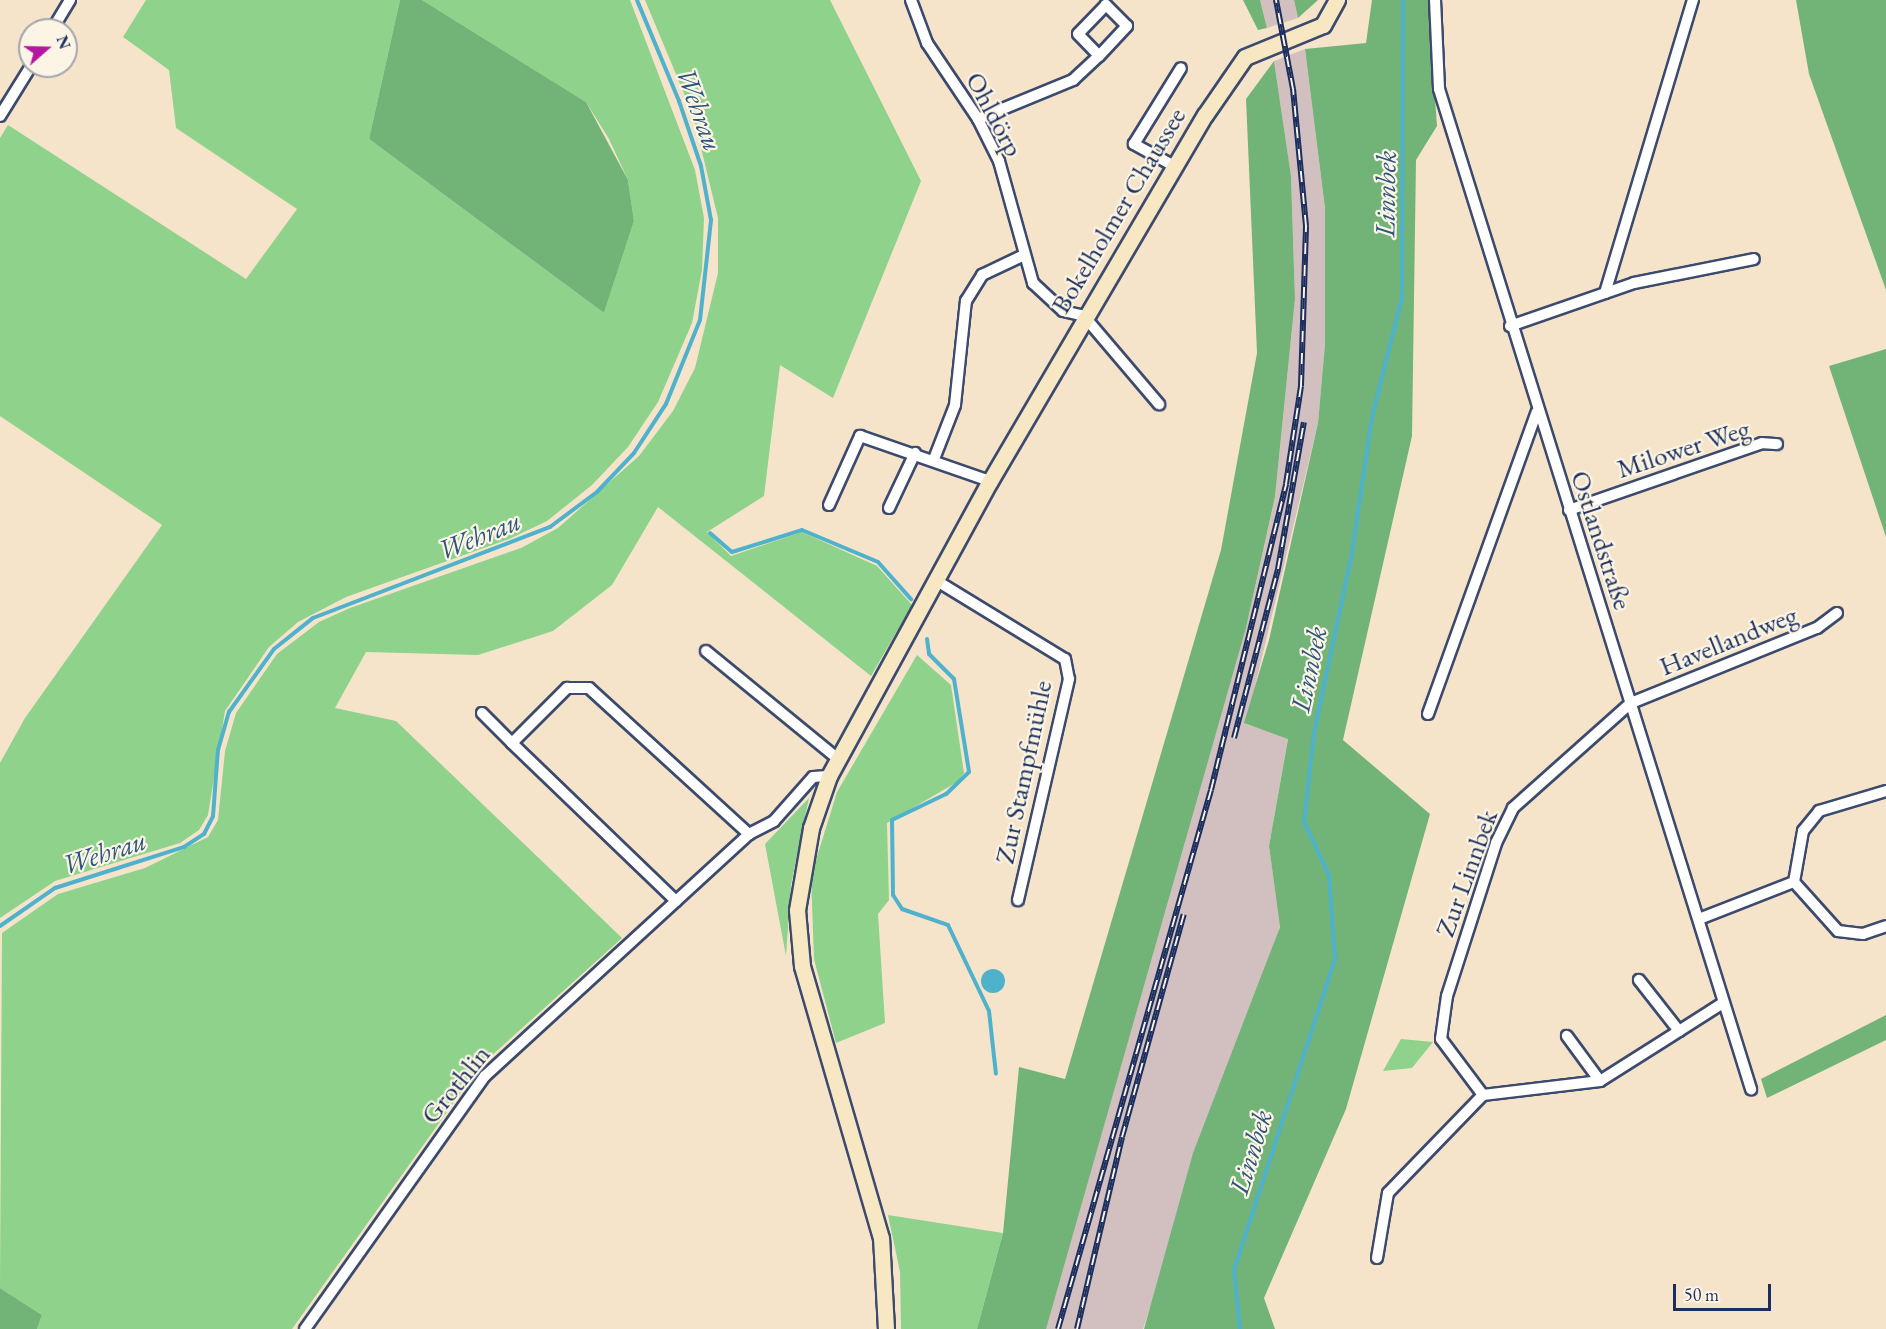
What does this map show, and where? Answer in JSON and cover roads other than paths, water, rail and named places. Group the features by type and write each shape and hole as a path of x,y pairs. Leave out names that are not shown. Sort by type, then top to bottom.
{"main road":[{"name":"Bokelholmer Chaussee","path":"886,1329 881,1238 809,995 798,938 803,859 829,776 990,481 1084,316 1174,166 1245,57 1260,46 1309,33 1335,6"}],"street":[{"path":"59,18 70,0"},
{"name":"Ohldörp","path":"911,0 927,43 978,118 999,161 1022,256 1033,283 1063,311 1084,316"},
{"name":"Ostlandstraße","path":"1435,0 1439,89 1510,326 1751,1089"},
{"path":"1605,293 1693,0"},
{"path":"978,118 1073,80 1099,56 1127,26 1106,5 1078,34 1099,56"},
{"path":"1174,166 1134,144 1181,68"},
{"path":"0,116 24,78"},
{"path":"934,459 955,405 966,301 982,275 1022,256"},
{"path":"1510,326 1605,293 1754,259"},
{"path":"1084,316 1159,404"},
{"path":"1428,714 1537,412"},
{"path":"829,505 860,436 934,459 940,468 990,481"},
{"name":"Milower Weg","path":"1569,510 1762,443 1777,444"},
{"path":"889,508 915,453"},
{"name":"Zur Stampfmühle","path":"937,581 1065,659 1069,679 1018,900"},
{"name":"Havellandweg","path":"1631,704 1818,628 1837,613"},
{"path":"706,651 842,753"},
{"path":"512,743 567,688 589,688 749,834"},
{"name":"Zur Linnbek","path":"1483,1095 1441,1039 1447,996 1496,843 1513,808 1631,704"},
{"path":"482,713 676,901"},
{"name":"Grothlin","path":"305,1329 485,1077 749,834 774,821 813,777 829,776"},
{"path":"1794,882 1803,831 1819,811 1886,791"},
{"path":"1699,920 1794,882"},
{"path":"1794,882 1838,931 1863,934 1886,926"},
{"path":"1639,980 1679,1031"},
{"path":"1377,1258 1389,1193 1483,1095 1600,1081 1724,1003"},
{"path":"1567,1036 1600,1081"}],"water":[{"path":"993,969 1002,972 1005,981 1002,990 993,993 984,990 981,981 984,972"}],"waterway":[{"name":"Wehrau","path":"0,926 55,888 184,847 204,834 213,816 218,750 229,712 274,649 313,618 550,527 597,492 634,453 666,404 700,320 711,220 701,166 679,101 637,0"},
{"name":"Linnbek","path":"1240,1329 1234,1270 1335,959 1329,875 1304,822 1314,733 1352,552 1372,417 1402,298 1403,0"},
{"path":"710,533 732,552 802,530 878,562 911,599"},
{"path":"927,639 929,654 954,679 969,772 946,794 892,820 893,895 902,909 948,925 989,1011 996,1074"}],"railway":[{"path":"1058,1329 1211,790 1286,484 1301,386 1306,226 1293,89 1276,0"},
{"path":"1234,738 1278,569 1304,422"},
{"path":"1077,1329 1122,1137 1184,914"}]}
